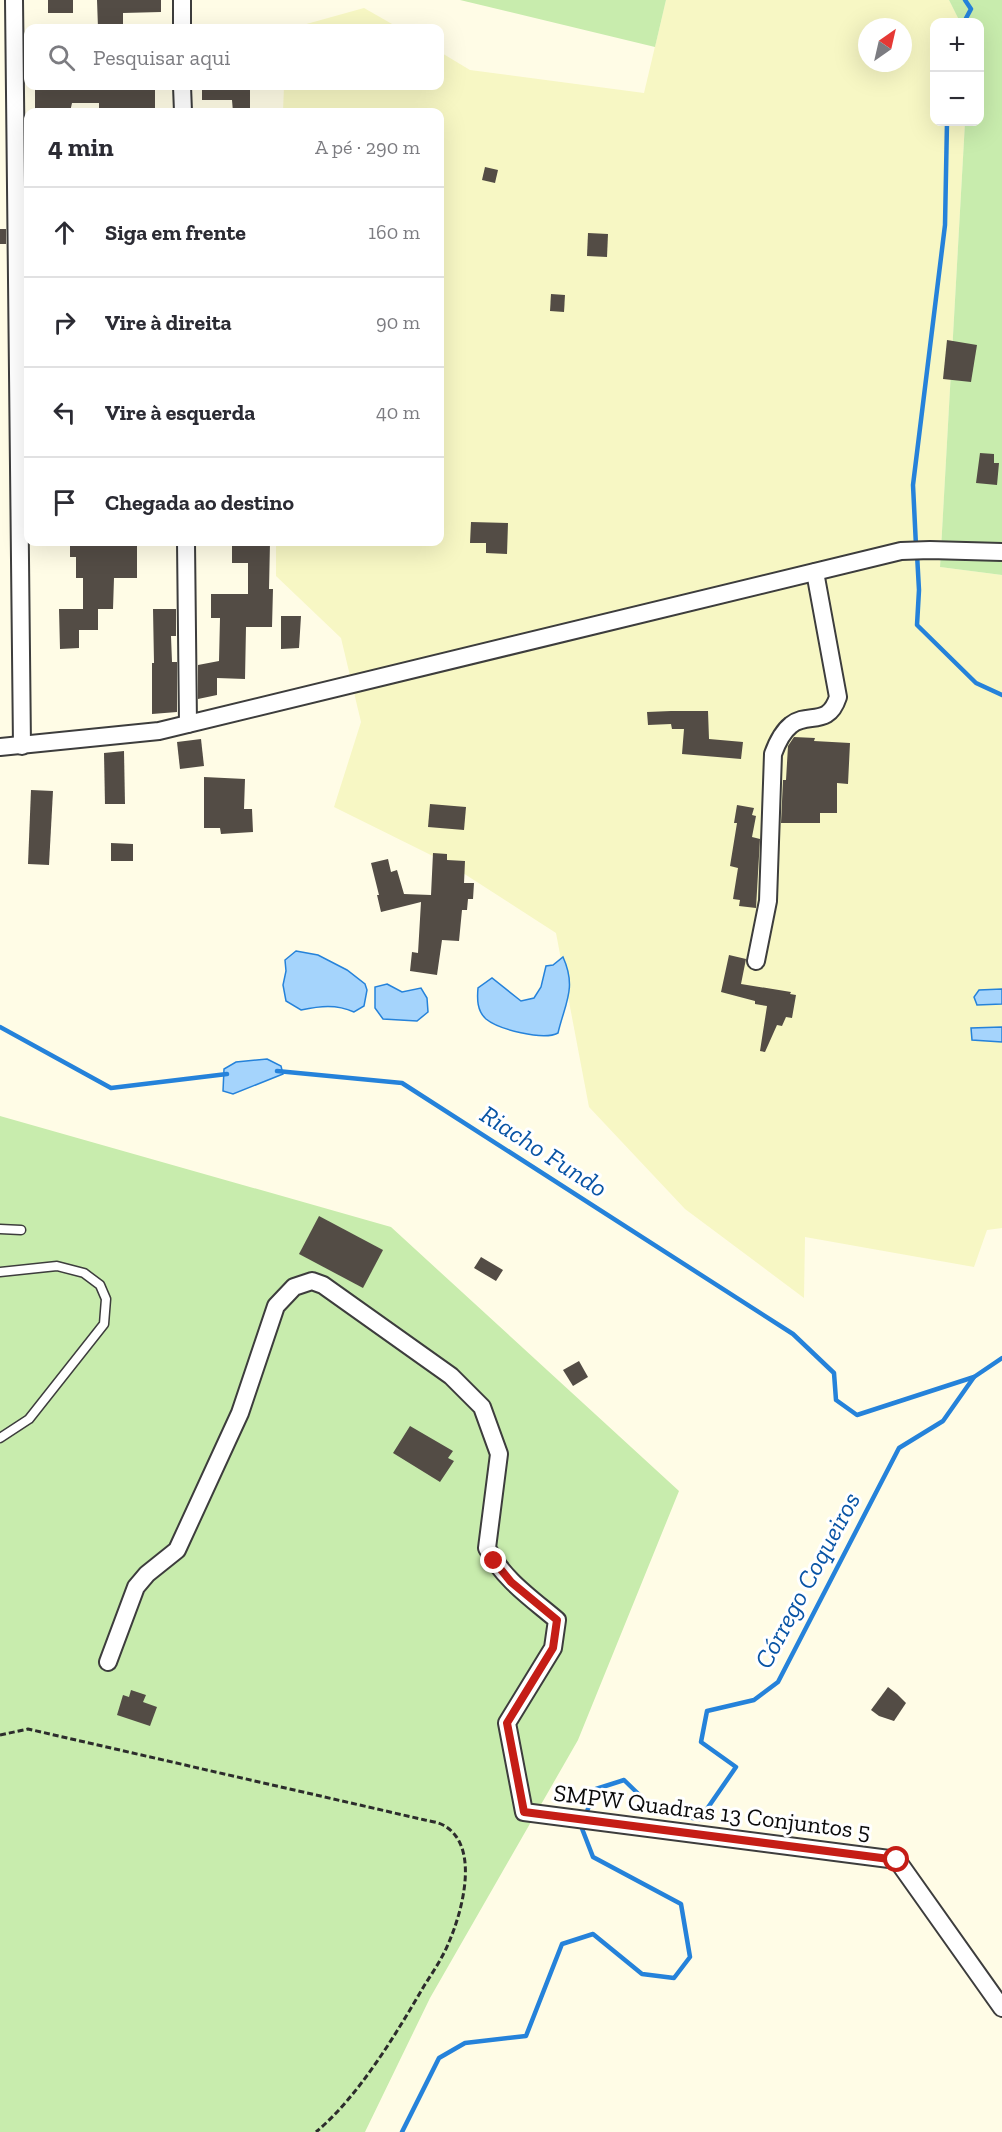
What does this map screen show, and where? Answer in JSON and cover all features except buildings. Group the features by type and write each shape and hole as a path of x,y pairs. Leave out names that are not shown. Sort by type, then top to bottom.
{"street":[{"path":"14,0 22,220 22,746"},
{"path":"182,0 182,24"},
{"path":"182,90 183,108"},
{"path":"186,546 188,724"},
{"path":"0,747 159,731 901,551 1002,552"},
{"path":"756,961 768,901 773,754 780,738 792,723 825,715 834,707 838,697 815,573"},
{"name":"SMPW Quadras 13 Conjuntos 5","path":"108,1662 136,1587 147,1574 177,1550 240,1413 276,1306 294,1287 312,1281 323,1286 451,1376 482,1407 499,1454 487,1548 511,1582 557,1620 553,1648 507,1723 524,1812 897,1860 1002,2008"}],"lane":[{"path":"0,1230 21,1230"},
{"path":"0,1272 57,1266 84,1273 100,1285 106,1299 104,1324 29,1419 0,1438"}],"path":[{"path":"0,1734 28,1729 425,1820 442,1825 452,1832 465,1858 465,1880 460,1910 449,1943 375,2063 348,2098 316,2132"}],"green space":[{"path":"460,0 666,0 655,47"},
{"path":"666,0 949,0 958,18 930,18 930,126 965,126 940,567 1002,575 1002,1228 987,1230 974,1267 805,1237 804,1298 685,1209 589,1107 556,933 449,864 334,807 361,722 341,638 276,576 276,546 444,546 444,108 283,108 284,90 444,90 444,54 470,70 644,93"},
{"path":"949,0 1002,0 1002,575 940,567 965,126 984,126 984,18 958,18"},
{"path":"364,8 392,24 306,24"},
{"path":"0,1116 391,1227 679,1491 578,1740 430,1998 365,2132 0,2132"}],"water":[{"path":"296,951 318,955 347,970 365,984 367,990 364,1006 354,1012 328,1006 301,1010 286,1001 283,985 286,971 285,960"},
{"path":"563,957 569,987 558,1033 542,1036 521,1033 500,1027 483,1016 478,1005 478,988 492,978 521,1001 534,998 541,987 546,966 553,965"},
{"path":"387,984 402,992 421,988 427,998 428,1012 417,1021 383,1019 375,1008 375,987"},
{"path":"1002,989 1002,1004 977,1005 974,997 979,990"},
{"path":"1002,1027 1002,1042 972,1040 971,1028"},
{"path":"267,1059 281,1066 283,1074 233,1094 223,1091 224,1069 236,1062"}],"waterway":[{"path":"965,0 971,9 966,18"},
{"path":"916,546 913,485 945,225 947,126"},
{"path":"917,554 919,590 917,625 976,683 1002,695"},
{"name":"Riacho Fundo","path":"0,1027 111,1088 227,1074"},
{"name":"Riacho Fundo","path":"277,1071 402,1083 793,1334 834,1373 836,1400 857,1415 974,1377 1002,1358"},
{"name":"Córrego Coqueiros","path":"402,2132 439,2058 465,2043 526,2036 562,1944 593,1934 642,1974 674,1978 690,1957 681,1904 593,1857 581,1826 596,1789 624,1780 658,1813 700,1819 736,1767 701,1742 707,1711 754,1700 778,1682 899,1448 943,1421 974,1377"}],"route":[{"path":"494,1561 511,1582 557,1620 553,1648 507,1723 524,1812 897,1860"}]}
